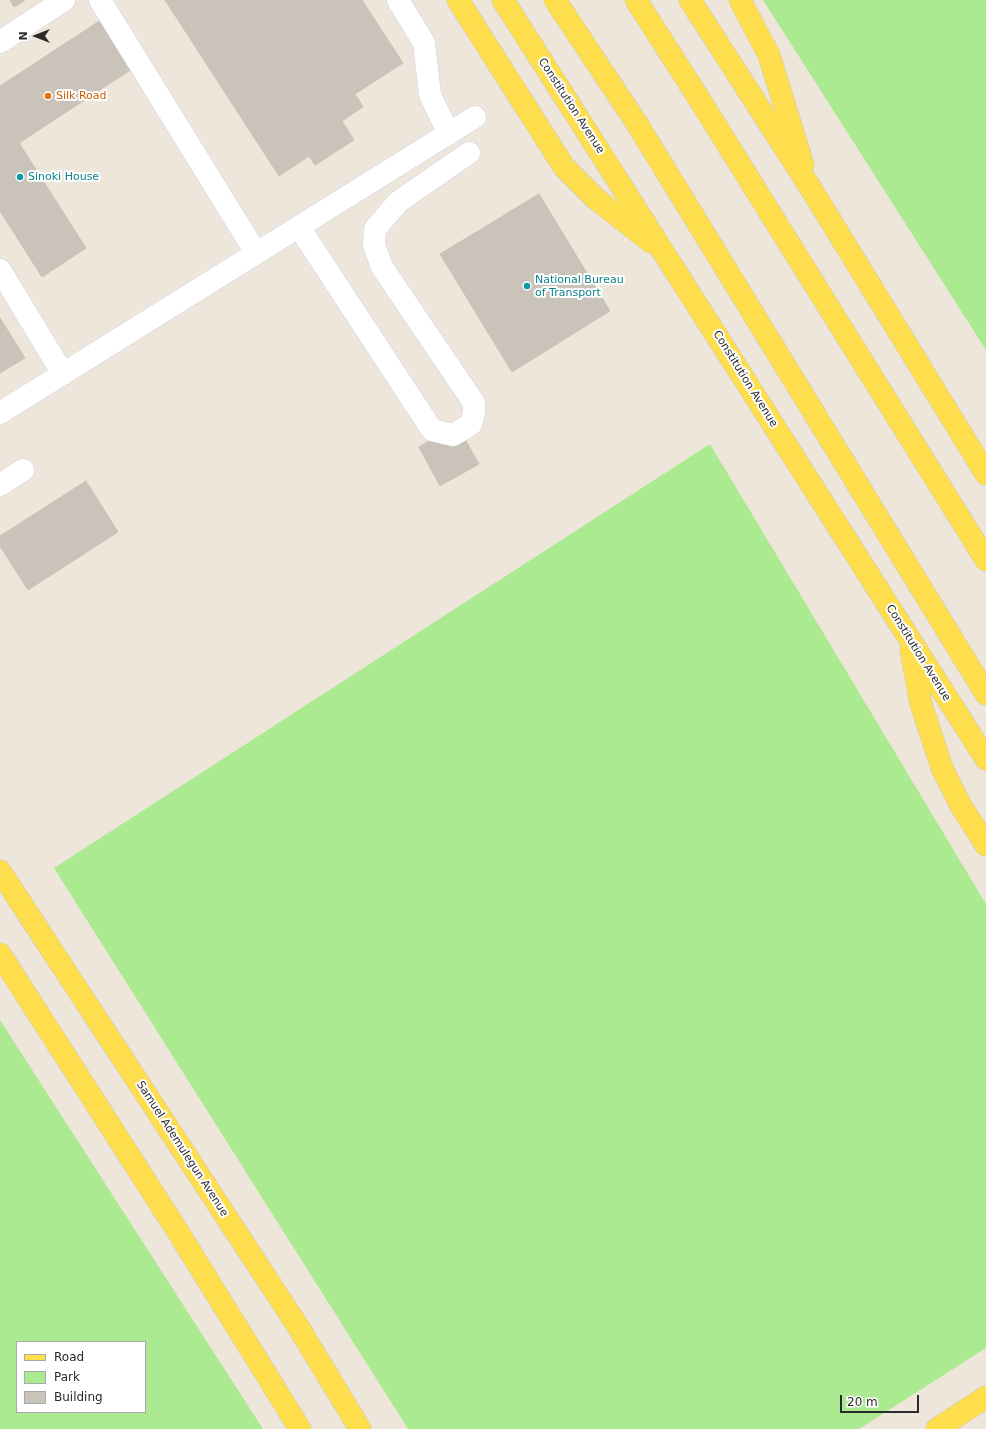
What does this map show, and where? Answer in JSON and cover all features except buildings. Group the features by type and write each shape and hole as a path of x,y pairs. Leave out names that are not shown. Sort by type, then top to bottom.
{"main road":[{"path":"458,0 564,167 595,198 664,253"},
{"name":"Constitution Avenue","path":"503,0 982,752"},
{"path":"555,0 636,122 986,694"},
{"path":"636,0 986,560"},
{"path":"690,0 810,187 986,474"},
{"path":"740,0 765,44 790,116 810,187"},
{"path":"908,637 921,704 942,768 961,806 986,845"},
{"name":"Samuel Ademulegun Avenue","path":"0,871 299,1328 360,1429"},
{"path":"0,954 175,1227 300,1429"},
{"path":"936,1429 986,1397"}],"street":[{"path":"0,42 64,0"},
{"path":"100,0 256,253"},
{"path":"398,0 424,43 430,95 449,134"},
{"path":"0,413 475,117"},
{"path":"299,227 432,430 454,435 471,424 474,413 474,402 382,267 374,245 375,229 398,202 469,153"},
{"path":"0,270 62,374"},
{"path":"0,485 22,470"}],"green space":[{"path":"763,0 986,0 986,350"},
{"path":"710,444 986,904 986,1348 859,1429 408,1429 54,868"},
{"path":"0,1020 263,1429 0,1429"}],"place":[{"name":"Silk Road","path":"48,96"},
{"name":"Sinoki House","path":"20,177"},
{"name":"National Bureau of Transport","path":"527,286"}]}
